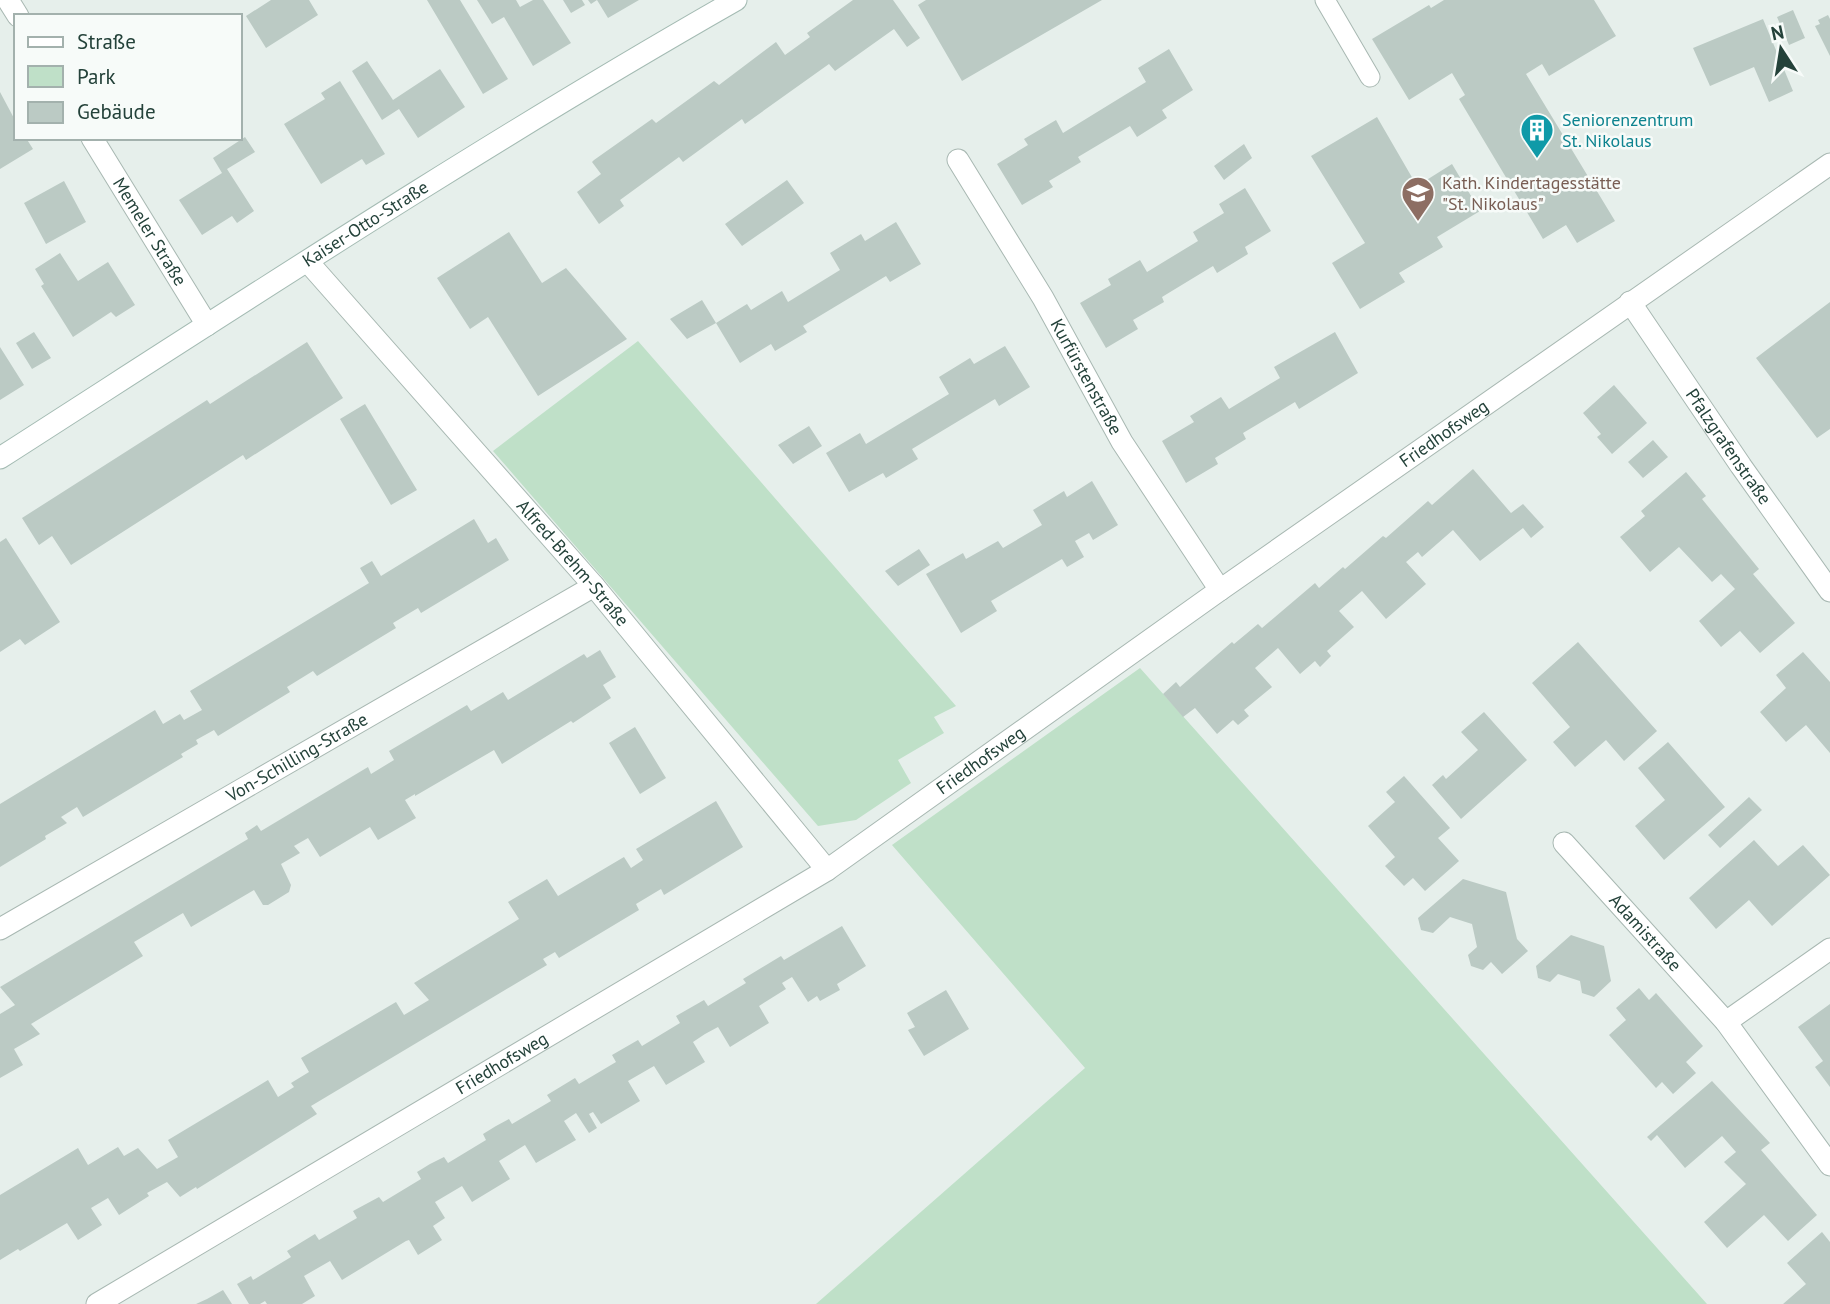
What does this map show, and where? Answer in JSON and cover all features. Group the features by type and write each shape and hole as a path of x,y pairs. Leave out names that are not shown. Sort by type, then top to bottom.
{"street":[{"name":"Kaiser-Otto-Straße","path":"0,458 503,137 736,0"},
{"name":"Memeler Straße","path":"93,140 206,325"},
{"name":"Kurfürstenstraße","path":"958,160 1043,298 1122,442 1220,590"},
{"name":"Friedhofsweg","path":"97,1304 827,870 1220,590 1830,164"},
{"name":"Alfred-Brehm-Straße","path":"308,262 594,586 827,870"},
{"name":"Pfalzgrafenstraße","path":"1630,302 1741,466 1830,590"},
{"name":"Von-Schilling-Straße","path":"0,929 594,586"},
{"name":"Adamistraße","path":"1564,843 1726,1022 1830,1165"},
{"path":"1726,1022 1830,949"}],"lane":[{"path":"1325,0 1370,77"}],"green space":[{"path":"638,341 956,706 934,717 944,733 898,760 911,783 856,820 818,826 493,451"},
{"path":"1140,668 1707,1304 816,1304 1085,1068 892,845"}],"building":[{"path":"271,0 309,0 318,15 266,48 246,16"},
{"path":"427,0 460,0 508,79 483,94"},
{"path":"477,0 516,0 520,7 533,0 543,0 571,43 533,66 504,17 492,24"},
{"path":"563,0 582,0 585,5 571,13"},
{"path":"597,0 639,0 608,18"},
{"path":"853,0 893,0 920,38 907,47 894,29 835,71 829,64 745,124 742,119 683,162 679,157 620,200 624,206 599,224 577,192 601,174 592,162 594,160 652,119 656,123 714,81 719,85 776,42 785,55 810,37 807,33"},
{"path":"926,0 1102,0 962,81 918,5"},
{"name":"Seniorenzentrum St. Nikolaus","path":"1444,0 1594,0 1616,36 1549,76 1542,64 1526,74 1615,221 1577,243 1566,225 1543,239 1459,99 1465,95 1452,73 1409,100 1372,39 1429,5 1431,8"},
{"path":"1793,10 1805,38 1789,45 1777,17"},
{"path":"1828,15 1830,56 1815,26 1820,24 1818,20"},
{"path":"1763,19 1793,91 1769,102 1754,67 1710,86 1693,48"},
{"path":"1169,49 1193,90 1162,110 1167,118 1137,137 1130,126 1078,157 1081,162 1049,181 1053,187 1022,205 997,164 1028,145 1024,139 1056,120 1063,133 1146,82 1138,68"},
{"path":"367,61 393,100 440,69 465,107 418,138 399,109 382,120 352,71"},
{"path":"340,81 385,154 366,165 362,159 321,184 284,124 325,99 321,93"},
{"path":"0,92 14,118 14,140 27,140 33,149 0,169"},
{"path":"1377,117 1417,186 1452,164 1480,211 1437,237 1443,247 1399,273 1405,282 1360,309 1332,263 1365,243 1311,156"},
{"path":"245,137 255,152 227,169 254,211 237,223 232,216 202,235 179,200 222,173 213,158"},
{"path":"1244,144 1252,158 1224,180 1214,166"},
{"path":"787,180 804,203 742,246 725,224"},
{"path":"64,181 86,222 46,244 24,203"},
{"path":"1245,188 1271,231 1245,247 1248,254 1217,273 1213,266 1162,297 1164,302 1133,320 1138,329 1106,348 1080,303 1111,285 1108,279 1140,260 1147,272 1198,241 1193,232 1224,213 1219,204"},
{"path":"896,222 921,264 890,282 886,276 803,326 807,332 775,351 771,344 740,363 716,323 747,304 751,310 782,291 788,302 840,270 830,253 861,234 865,241"},
{"path":"509,232 542,283 566,268 627,339 538,396 488,317 470,329 437,278"},
{"path":"60,253 78,281 108,262 135,305 116,317 111,312 73,337 41,286 44,284 35,269"},
{"path":"702,300 716,323 687,339 670,319"},
{"path":"1830,302 1830,429 1817,438 1756,358"},
{"path":"34,332 51,358 32,369 16,343"},
{"path":"1335,332 1358,373 1299,409 1295,402 1243,433 1246,439 1215,458 1218,464 1186,483 1162,441 1194,422 1190,416 1221,397 1229,409 1280,378 1274,367"},
{"path":"307,342 343,398 246,460 243,455 71,565 52,536 39,545 22,518 207,400 210,404"},
{"path":"1005,346 1030,387 999,406 995,399 912,449 918,459 886,478 883,473 849,492 826,453 860,433 866,444 949,394 939,377 970,358 974,364"},
{"path":"0,347 24,385 0,400"},
{"path":"1614,385 1647,423 1612,454 1597,437 1601,434 1583,413"},
{"path":"365,404 417,490 391,505 340,419"},
{"path":"809,426 822,446 793,464 778,445"},
{"path":"1653,440 1668,457 1643,478 1628,462"},
{"path":"1473,469 1511,513 1523,504 1544,527 1531,538 1523,528 1480,561 1453,530 1422,557 1418,552 1406,562 1426,584 1386,619 1362,591 1339,611 1354,627 1327,651 1331,656 1320,667 1315,661 1300,674 1278,648 1255,668 1272,687 1244,710 1249,716 1238,725 1233,720 1217,734 1195,708 1183,717 1163,694 1176,682 1180,687 1232,642 1234,644 1258,624 1262,628 1315,583 1319,588 1383,536 1386,538 1428,501 1432,505"},
{"path":"1686,472 1706,496 1702,499 1759,569 1753,574 1795,623 1760,653 1740,631 1721,647 1699,621 1735,589 1721,574 1712,582 1679,547 1650,572 1620,537 1645,516 1641,511"},
{"path":"1092,481 1118,525 1093,540 1089,533 1075,541 1084,557 1067,567 1062,559 991,601 997,611 961,633 926,574 963,553 966,559 998,541 1003,548 1042,525 1033,510 1064,491 1067,497"},
{"path":"474,519 488,543 496,538 509,560 421,613 418,608 393,623 396,628 317,676 313,671 287,687 290,692 218,736 214,730 196,740 198,744 181,754 183,757 83,817 77,807 61,817 67,823 0,867 0,804 155,710 163,724 180,714 184,720 202,710 190,691 369,583 360,568 372,561 381,576"},
{"path":"6,538 60,622 25,645 20,639 0,652 0,542"},
{"path":"919,549 930,565 898,586 885,571"},
{"path":"1578,642 1657,731 1624,761 1606,740 1575,767 1553,742 1570,727 1532,683"},
{"path":"600,650 616,677 603,685 611,698 502,764 494,750 405,800 416,818 378,840 370,827 320,857 308,838 294,846 300,853 281,864 291,885 289,892 268,905 263,905 254,890 191,927 183,913 134,942 143,956 31,1024 40,1034 14,1049 23,1065 0,1078 0,1014 15,1005 0,987 248,839 245,833 257,825 261,831 368,767 371,774 394,760 389,751 467,705 471,711 503,692 508,700 584,654 587,658"},
{"path":"1803,652 1830,682 1830,753 1806,725 1786,742 1760,712 1786,688 1776,675"},
{"path":"1484,712 1527,760 1461,819 1432,785 1443,775 1446,779 1478,750 1461,732"},
{"path":"635,727 666,778 640,794 609,743"},
{"path":"1668,742 1725,807 1664,860 1635,826 1665,800 1638,768"},
{"path":"1404,776 1450,828 1438,838 1459,861 1425,891 1413,878 1404,886 1385,866 1395,857 1368,826 1395,802 1386,792"},
{"path":"1749,797 1762,810 1720,848 1708,835"},
{"path":"716,801 743,847 664,895 661,889 636,904 639,910 559,958 555,952 543,959 547,965 311,1106 317,1114 197,1189 196,1187 180,1197 167,1182 147,1193 149,1196 119,1215 108,1198 91,1208 102,1225 78,1240 67,1223 0,1260 0,1195 78,1148 88,1165 118,1147 124,1156 138,1148 157,1169 178,1157 168,1140 268,1080 278,1097 294,1087 291,1083 309,1072 301,1058 396,1002 404,1015 429,1000 414,983 519,919 508,902 547,879 558,896 624,857 631,868 643,860 636,849"},
{"path":"1754,840 1778,866 1803,845 1830,875 1772,926 1749,900 1716,929 1689,898"},
{"path":"1463,879 1506,892 1517,939 1528,951 1502,974 1491,962 1483,970 1471,966 1468,955 1477,947 1472,924 1450,917 1433,933 1421,930 1418,918"},
{"path":"842,926 866,966 837,984 840,990 820,1001 817,996 808,1002 792,977 782,983 786,989 759,1006 769,1023 730,1047 718,1027 693,1042 705,1062 666,1085 654,1066 628,1081 640,1101 601,1124 593,1112 589,1114 597,1128 589,1133 576,1113 564,1121 576,1140 536,1163 525,1145 499,1161 510,1179 472,1202 462,1186 435,1202 445,1218 433,1226 442,1240 418,1255 409,1240 342,1280 330,1261 304,1276 315,1296 302,1304 267,1304 265,1301 249,1304 237,1284 251,1276 253,1280 291,1257 287,1251 315,1234 319,1240 357,1218 353,1211 379,1197 383,1202 421,1179 417,1172 430,1164 444,1157 448,1163 486,1140 483,1134 496,1126 509,1119 512,1124 551,1101 547,1095 575,1078 579,1084 616,1062 612,1055 638,1040 642,1046 680,1023 676,1016 704,1000 708,1006 746,983 743,979 781,956 784,960"},
{"path":"1571,935 1604,946 1611,981 1594,997 1582,993 1580,981 1558,974 1550,982 1538,978 1536,966"},
{"path":"1639,988 1649,1000 1656,993 1703,1046 1686,1062 1696,1073 1673,1094 1662,1082 1656,1088 1609,1035 1626,1020 1616,1008"},
{"path":"946,990 969,1029 924,1056 908,1030 915,1027 907,1013"},
{"path":"1830,1004 1830,1087 1815,1067 1823,1061 1798,1027"},
{"path":"1712,1081 1770,1143 1761,1150 1817,1215 1788,1241 1764,1215 1727,1248 1704,1222 1746,1184 1724,1162 1736,1152 1722,1136 1685,1168 1657,1135 1651,1141 1647,1137"},
{"path":"1822,1232 1830,1242 1830,1304 1783,1304 1806,1284 1787,1263"},
{"path":"223,1290 232,1304 196,1304 207,1299"}],"place":[{"name":"Seniorenzentrum St. Nikolaus","path":"1537,160"},
{"name":"Kath. Kindertagesstätte \"St. Nikolaus\"","path":"1418,223"}]}
